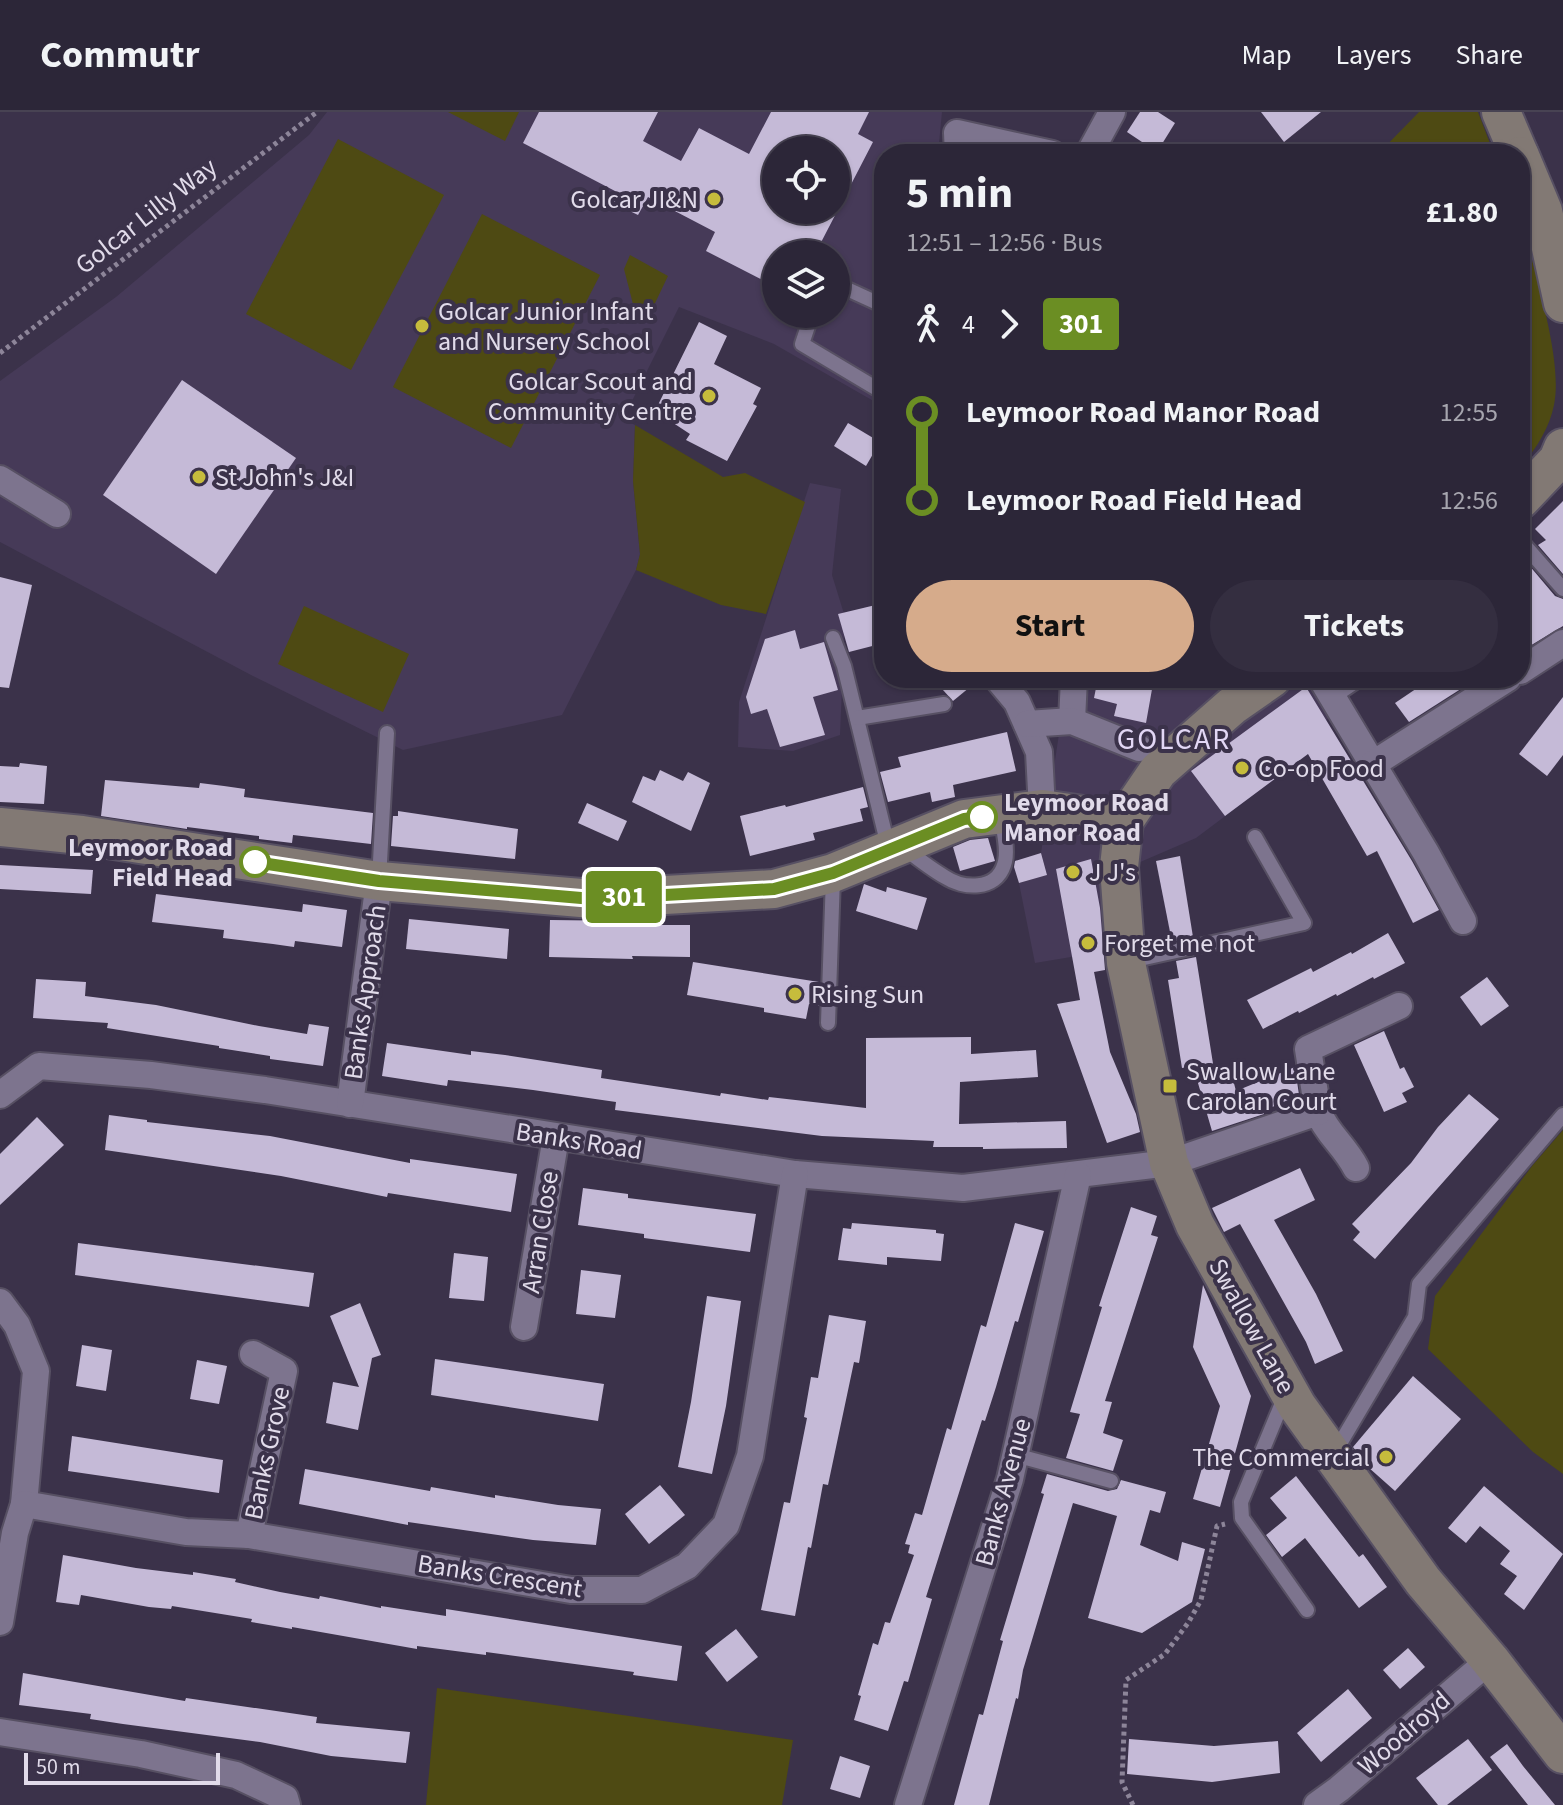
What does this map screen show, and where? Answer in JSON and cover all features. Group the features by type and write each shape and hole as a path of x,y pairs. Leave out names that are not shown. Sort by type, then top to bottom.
{"street":[{"path":"1094,144 1112,112"},
{"path":"1501,112 1515,144"},
{"path":"1530,179 1543,211 1563,303"},
{"path":"1530,489 1558,460 1563,448"},
{"path":"0,479 57,514"},
{"path":"1530,664 1563,643"},
{"path":"1005,688 1017,702 1039,752 1042,809"},
{"path":"1072,721 1074,688"},
{"path":"0,827 82,835 379,881 593,899 774,889 833,873 964,819 1042,809 1124,821 1158,771 1232,706 1258,688"},
{"path":"1327,688 1463,921"},
{"path":"1373,764 1492,688"},
{"path":"1027,724 1072,721 1139,748"},
{"name":"Swallow Lane","path":"1124,821 1119,867 1126,963 1169,1163 1195,1225 1288,1389 1333,1456 1423,1581 1563,1754"},
{"name":"Banks Approach","path":"350,1104 379,881"},
{"path":"1356,1168 1344,1147 1326,1130 1318,1112 1308,1049 1399,1006"},
{"name":"Banks Road","path":"0,1095 39,1066 151,1075 795,1174 963,1188 1169,1163 1318,1112"},
{"name":"Arran Close","path":"524,1327 556,1137"},
{"name":"Banks Crescent","path":"24,1504 186,1532 249,1535 571,1590 642,1590 687,1566 726,1525 750,1456 795,1174"},
{"name":"Banks Avenue","path":"908,1805 1015,1455 1078,1175"},
{"path":"0,1302 17,1325 36,1371 24,1504 15,1533 1,1608"},
{"name":"Banks Grove","path":"249,1535 295,1368 253,1354"},
{"name":"Woodroyd","path":"1317,1805 1490,1660"},
{"path":"0,1732 141,1754 236,1775 285,1798 287,1805"}],"lane":[{"path":"850,290 874,301"},
{"path":"807,328 802,344 874,387"},
{"path":"1530,551 1563,589"},
{"path":"833,638 844,666 895,848 947,879 973,887 985,884 997,876 1004,865 1001,815"},
{"path":"857,718 944,704"},
{"path":"379,881 387,733"},
{"path":"1126,963 1304,923 1255,837"},
{"path":"828,1023 833,873"},
{"path":"1333,1456 1415,1317 1419,1284 1563,1115"},
{"path":"1288,1389 1241,1502 1242,1518 1307,1610"},
{"path":"1015,1455 1111,1481"}],"path":[{"name":"Golcar Lilly Way","path":"0,353 317,112"},
{"path":"1133,1805 1122,1782 1126,1680 1165,1654 1188,1623 1201,1600 1217,1526 1242,1518"}],"shaded area":[{"path":"327,112 942,112 939,144 874,144 874,401 774,344 679,307 623,419 635,425 633,481 640,554 636,570 562,715 403,750 251,675 0,542 0,381 116,297 309,135"},
{"path":"448,112 519,112 505,141"},
{"path":"1419,112 1478,112 1490,144 1388,144"},
{"path":"338,139 444,195 351,370 246,314"},
{"path":"482,214 600,275 511,448 393,387"},
{"path":"1530,251 1552,344 1556,387 1549,423 1530,455"},
{"path":"630,255 668,276 646,322 634,308 624,269"},
{"path":"635,425 723,477 745,473 805,502 766,614 721,605 636,570 640,554 633,481"},
{"path":"810,483 841,489 832,575 845,617 840,735 793,751 738,747 739,702"},
{"path":"304,606 409,654 383,712 278,664"},
{"path":"1081,688 1312,688 1329,718 1309,733 1292,766 1196,838 1138,863 1107,951 1035,963 1019,883 1047,875 1041,853 1059,734"},
{"path":"1563,1130 1563,1474 1533,1452 1428,1349 1435,1296 1532,1166"},
{"path":"437,1688 793,1740 782,1805 426,1805"}],"building":[{"name":"Golcar JI&N","path":"539,112 658,112 643,141 681,161 699,128 749,154 771,112 869,112 858,134 873,142 850,186 850,136 762,136 762,224 831,224 822,240 762,240 762,280 706,251 715,232 648,197 638,215 609,201 615,191 523,143"},
{"path":"1140,112 1158,112 1175,123 1162,144 1145,144 1127,132"},
{"path":"1261,112 1321,112 1284,142"},
{"name":"Golcar Scout and Community Centre","path":"699,322 727,336 714,364 761,388 753,404 757,406 727,461 686,440 690,434 655,411"},
{"name":"St John's J&I","path":"182,380 296,458 216,574 103,495"},
{"path":"848,423 874,438 874,452 866,466 834,446"},
{"path":"1563,501 1563,574 1538,545 1546,540 1535,529"},
{"path":"1530,566 1555,596 1563,599 1563,626 1530,646"},
{"path":"0,577 32,585 9,688 0,687"},
{"path":"874,605 874,646 849,652 838,614"},
{"path":"795,630 800,649 824,642 838,690 813,697 825,735 780,747 767,709 751,714 746,697 765,639"},
{"path":"941,688 969,688 953,701"},
{"path":"1096,688 1152,688 1146,723 1114,716 1117,704 1094,698"},
{"path":"1307,688 1439,910 1413,923 1377,851 1367,856 1308,754 1225,816 1191,771"},
{"path":"1417,688 1462,688 1409,722 1395,703"},
{"path":"1563,697 1563,755 1547,776 1519,754"},
{"path":"1007,732 1016,771 953,785 955,797 932,802 930,792 888,802 880,772 901,767 898,757"},
{"path":"20,763 47,766 44,804 0,802 0,766 19,767"},
{"path":"660,770 683,781 688,772 710,783 691,831 632,802 643,776 655,781"},
{"path":"105,780 199,788 200,783 245,789 244,797 373,813 371,844 293,835 292,843 101,816"},
{"path":"863,787 868,807 860,809 863,821 813,833 815,840 750,856 740,816"},
{"path":"587,803 627,821 618,841 578,823"},
{"path":"398,811 518,829 515,859 391,846 393,816 398,816"},
{"path":"988,838 995,861 960,871 953,847 970,840"},
{"path":"1041,853 1047,875 1019,883 1015,861"},
{"path":"1180,856 1193,937 1172,942 1156,861"},
{"path":"1091,859 1100,908 1105,970 1094,972 1110,1052 1136,1114 1140,1132 1107,1143 1057,1004 1080,1000 1056,869"},
{"path":"0,865 93,870 91,894 0,889"},
{"path":"864,884 886,892 887,887 927,898 917,930 856,911"},
{"path":"156,894 302,912 303,904 347,910 342,947 295,941 294,947 223,938 224,930 152,922"},
{"path":"409,919 509,929 507,959 406,949"},
{"path":"550,920 690,925 690,957 549,957"},
{"path":"1388,933 1405,963 1263,1029 1247,1000 1311,968 1313,972 1352,954"},
{"path":"1196,957 1215,1076 1231,1072 1236,1091 1295,1067 1299,1095 1263,1111 1264,1114 1212,1131 1193,1066 1182,1068 1168,980 1179,978 1176,961"},
{"path":"693,962 819,982 819,1006 809,1004 806,1019 764,1012 764,1008 687,995"},
{"path":"1487,977 1509,1006 1481,1026 1460,997"},
{"path":"36,979 86,982 85,996 156,1005 307,1034 309,1024 329,1027 323,1066 107,1028 108,1023 33,1018"},
{"path":"1384,1031 1400,1069 1404,1067 1414,1087 1402,1093 1407,1102 1384,1112 1354,1045"},
{"path":"971,1037 971,1054 1036,1050 1038,1077 960,1082 959,1124 1066,1121 1067,1148 933,1147 934,1141 822,1136 615,1110 616,1102 533,1090 448,1080 447,1086 382,1076 387,1043 471,1055 471,1051 505,1055 602,1070 601,1078 720,1096 721,1093 866,1108 866,1038"},
{"path":"1469,1094 1499,1119 1375,1259 1353,1240 1360,1232 1352,1224 1411,1163 1438,1127"},
{"path":"109,1115 270,1136 410,1163 410,1159 517,1174 511,1212 388,1193 387,1197 281,1176 105,1150"},
{"path":"37,1117 64,1145 0,1205 0,1154"},
{"path":"1300,1168 1315,1200 1274,1220 1316,1294 1343,1351 1315,1364 1306,1342 1240,1224 1224,1232 1212,1208"},
{"path":"583,1188 628,1194 628,1198 756,1214 750,1252 644,1238 644,1234 578,1225"},
{"path":"1131,1207 1157,1216 1151,1235 1158,1237 1105,1401 1112,1402 1103,1433 1123,1440 1113,1471 1066,1458 1080,1414 1070,1412 1102,1307 1099,1306"},
{"path":"852,1223 936,1230 936,1233 944,1234 941,1261 887,1257 887,1265 838,1260 843,1228 851,1229"},
{"path":"1015,1223 1044,1231 1018,1322 1015,1321 926,1597 932,1599 908,1682 904,1681 888,1731 854,1720 861,1696 858,1695 873,1643 878,1645 885,1622 890,1623 914,1555 908,1553 910,1545 905,1544 915,1513 922,1515 947,1428 951,1430 981,1325 986,1327"},
{"path":"78,1243 314,1273 309,1307 75,1275"},
{"path":"454,1253 488,1257 484,1301 449,1298"},
{"path":"581,1270 621,1275 615,1318 576,1314"},
{"path":"1203,1285 1251,1396 1220,1507 1193,1499 1220,1406 1193,1347"},
{"path":"707,1296 741,1301 726,1406 712,1474 678,1467"},
{"path":"360,1303 381,1355 372,1358 358,1430 326,1423 333,1382 359,1387 330,1316"},
{"path":"829,1315 866,1321 859,1363 854,1362 828,1485 823,1484 795,1616 761,1610 784,1502 790,1503 807,1418 804,1417 811,1377 818,1378"},
{"path":"82,1345 112,1350 106,1391 76,1386"},
{"path":"435,1359 604,1384 598,1421 431,1395"},
{"path":"197,1360 227,1366 219,1404 190,1399"},
{"path":"1413,1376 1461,1419 1395,1491 1368,1467 1353,1447"},
{"path":"72,1436 223,1460 219,1493 68,1471"},
{"path":"305,1469 430,1491 431,1487 495,1498 495,1495 601,1509 596,1545 533,1540 408,1522 408,1525 299,1504"},
{"path":"1047,1474 1108,1491 1117,1489 1121,1480 1166,1492 1160,1513 1150,1510 1140,1545 1178,1561 1182,1542 1205,1549 1192,1602 1142,1633 1088,1618 1117,1516 1073,1503 1023,1670 989,1805 954,1805 979,1714 983,1715 1003,1641 1000,1640 1044,1494 1041,1493"},
{"path":"1296,1476 1359,1557 1363,1554 1387,1587 1359,1608 1305,1538 1282,1557 1266,1535 1287,1518 1270,1498"},
{"path":"660,1485 685,1515 649,1544 625,1514"},
{"path":"1484,1486 1563,1554 1524,1610 1504,1594 1517,1576 1500,1564 1510,1551 1480,1526 1466,1543 1448,1528"},
{"path":"63,1555 136,1568 236,1579 235,1582 319,1599 320,1596 446,1616 446,1609 682,1646 677,1681 633,1675 634,1672 486,1652 486,1655 417,1646 417,1649 172,1606 171,1609 149,1607 81,1595 79,1605 56,1602"},
{"path":"736,1629 758,1657 727,1682 705,1653"},
{"path":"1408,1648 1425,1667 1400,1689 1383,1670"},
{"path":"23,1673 185,1701 186,1698 317,1717 316,1723 410,1732 406,1763 331,1756 260,1742 90,1719 91,1714 19,1705"},
{"path":"1348,1689 1372,1718 1321,1762 1297,1733"},
{"path":"1129,1739 1214,1746 1278,1741 1280,1773 1212,1782 1127,1774"},
{"path":"1468,1739 1492,1770 1447,1805 1438,1805 1416,1778"},
{"path":"1507,1744 1555,1805 1528,1805 1490,1757"},
{"path":"840,1756 870,1766 860,1798 830,1789"}],"bus line":[{"name":"301","path":"255,862 379,881 593,899 774,889 833,873 964,819 982,817"}],"place":[{"name":"Golcar JI&N","path":"714,199"},
{"name":"Golcar Junior Infant and Nursery School","path":"422,326"},
{"name":"Golcar Scout and Community Centre","path":"709,396"},
{"name":"St John's J&I","path":"199,477"},
{"name":"Co-op Food","path":"1242,768"},
{"name":"Leymoor Road Manor Road","path":"982,817"},
{"name":"Leymoor Road Field Head","path":"255,862"},
{"name":"J J's","path":"1073,872"},
{"name":"Forget me not","path":"1088,943"},
{"name":"Rising Sun","path":"795,994"},
{"name":"Swallow Lane Carolan Court","path":"1170,1086"},
{"name":"The Commercial","path":"1386,1457"}],"district":[{"name":"GOLCAR","path":"1174,739"}]}
